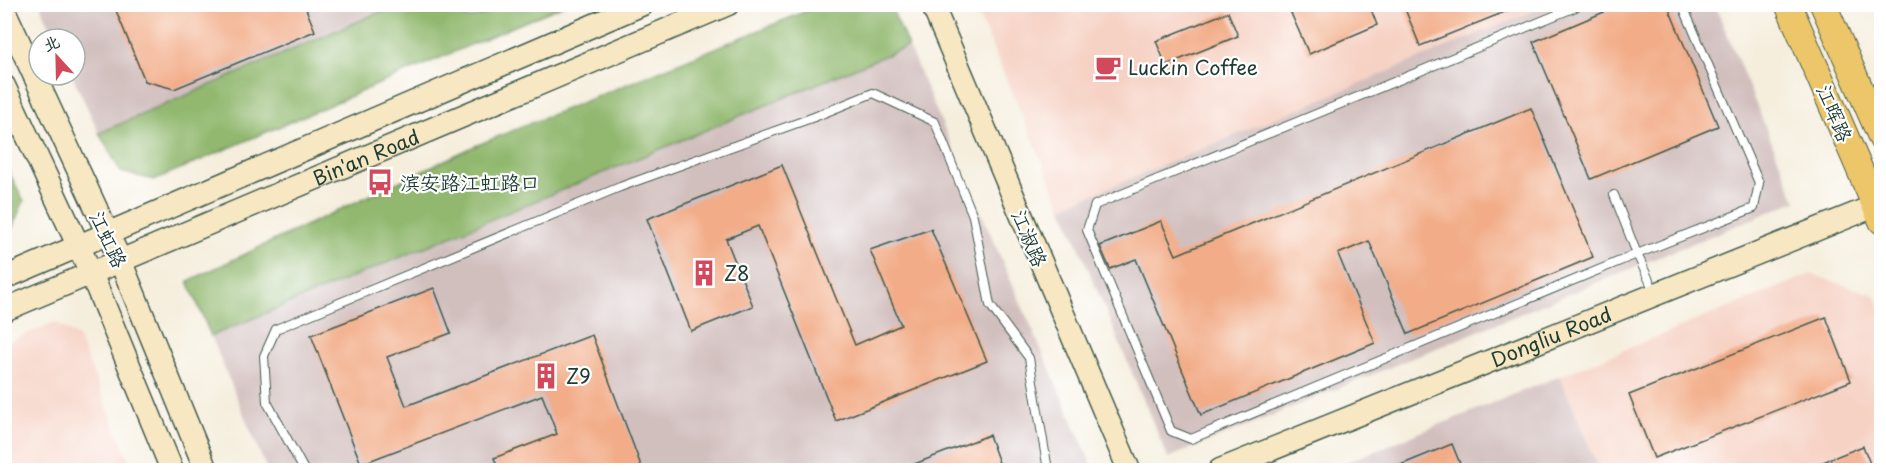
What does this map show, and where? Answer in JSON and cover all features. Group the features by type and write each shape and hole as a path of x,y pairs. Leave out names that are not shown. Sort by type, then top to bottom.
{"main road":[{"name":"Bin'an Road","path":"4,278 643,4"},
{"name":"Bin'an Road","path":"4,310 728,4"},
{"name":"江淑路","path":"932,4 1129,471"},
{"name":"江晖路","path":"1788,4 1879,210"},
{"name":"江晖路","path":"1823,4 1881,139"},
{"name":"江虹路","path":"4,10 120,260 206,471"},
{"name":"江虹路","path":"4,86 92,273 172,471"},
{"name":"Dongliu Road","path":"1220,471 1656,293 1879,210"}],"lane":[{"path":"1583,4 1095,205 1087,230 1172,431 1191,439 1637,254 1755,208 1759,183 1682,4"},
{"path":"304,471 267,402 264,356 276,329 620,187 814,117 873,93 935,122 973,216 990,305 1029,358 1048,471"},
{"path":"1614,195 1637,254 1656,293"}],"shaded area":[{"path":"1551,4 1715,5 1796,201 1168,458 1062,207"},
{"path":"40,5 396,5 99,133 78,87 87,87 87,27 50,27"},
{"path":"974,5 1551,5 1062,207"},
{"path":"908,46 1094,470 267,470 211,336"},
{"path":"1811,274 1875,295 1881,310 1881,470 1599,470 1560,376"},
{"path":"55,322 78,337 133,470 5,470 5,343"},
{"path":"1560,376 1599,470 1327,470"}],"green space":[{"path":"516,4 564,5 154,180 121,172 99,133 396,5 447,5 455,13 472,18"},
{"path":"821,5 890,5 908,46 211,336 188,281 475,146"},
{"path":"4,163 24,201 5,239"}],"building":[{"path":"123,4 304,4 315,31 174,89 145,81 115,8"},
{"path":"1287,4 1369,4 1377,25 1309,54"},
{"path":"1403,4 1522,4 1522,5 1420,46"},
{"path":"1623,4 1667,4 1718,126 1591,179 1533,42"},
{"path":"1228,12 1238,36 1166,65 1156,41"},
{"path":"1531,108 1593,257 1408,334 1369,241 1338,254 1375,343 1201,415 1136,259 1110,269 1100,246 1161,221 1176,255"},
{"name":"Z8","path":"782,165 855,345 901,325 870,250 931,229 987,361 836,421 758,226 726,239 753,306 691,331 647,219"},
{"name":"Z9","path":"434,288 451,333 387,357 406,406 592,335 643,471 499,471 494,458 557,434 542,395 361,464 311,335"},
{"path":"1826,317 1851,381 1654,458 1629,395"},
{"path":"989,435 1002,471 899,471 899,470"},
{"path":"1452,444 1463,471 1388,470"},
{"path":"1863,446 1873,471 1803,471 1803,470"}],"place":[{"name":"Luckin Coffee","path":"1108,67"},
{"name":"滨安路江虹路口","path":"380,182"},
{"name":"Z8","path":"704,273"},
{"name":"Z9","path":"546,376"}]}
